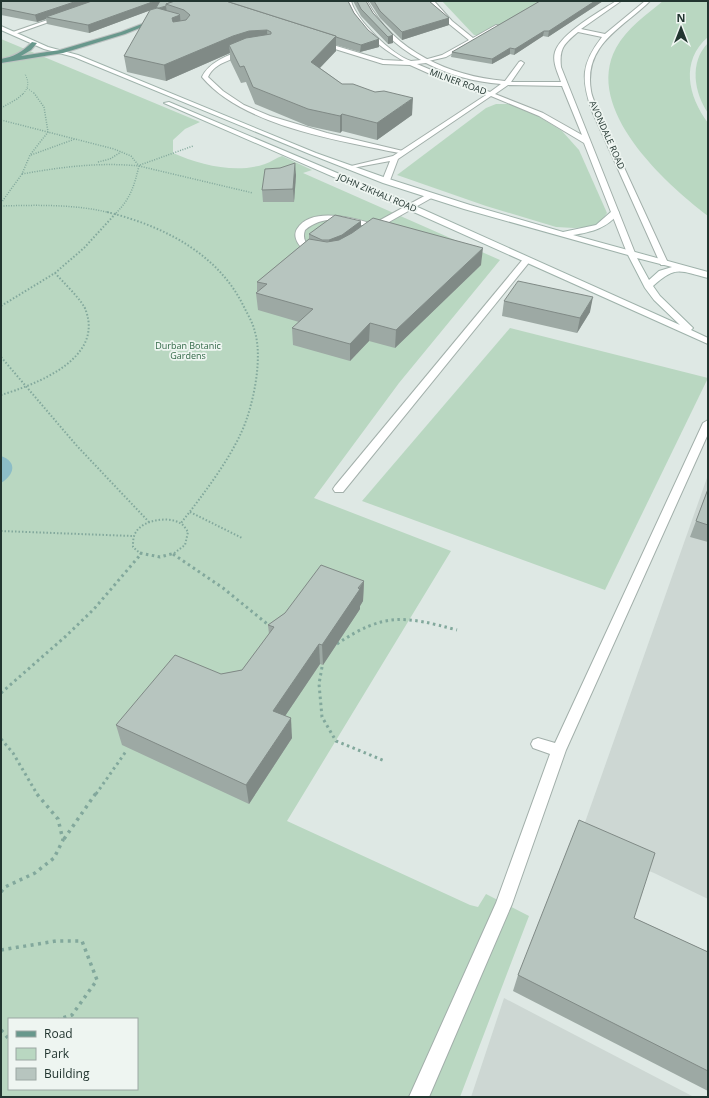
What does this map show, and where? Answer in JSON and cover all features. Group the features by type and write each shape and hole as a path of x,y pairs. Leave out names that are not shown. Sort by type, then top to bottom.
{"main road":[{"path":"61,52 123,33 159,19 165,19"},
{"path":"12,59 29,49 34,43"},
{"path":"1,61 48,51"}],"street":[{"path":"432,1 439,12 449,22 472,40"},
{"name":"AVONDALE ROAD","path":"619,1 577,30 567,39 558,51 558,67 631,253 648,286 657,298 697,336"},
{"name":"AVONDALE ROAD","path":"648,1 606,36 597,46 589,59 587,74 588,90 595,111 664,263"},
{"name":"MILNER ROAD","path":"358,5 367,20 391,52 409,63 549,117 586,141"},
{"name":"MILNER ROAD","path":"358,5 367,20 400,44 426,61 462,76 477,80 507,83 565,84"},
{"path":"13,33 65,16"},
{"path":"314,41 375,60 409,63 426,61 444,56 504,22"},
{"name":"JOHN ZIKHALI ROAD","path":"1,28 84,68"},
{"path":"577,30 606,36"},
{"path":"250,49 206,72 205,77 208,82 227,98 291,125 404,152"},
{"name":"JOHN ZIKHALI ROAD","path":"48,51 61,52 76,56 386,182 559,234 682,267 708,276"},
{"path":"349,168 394,158 404,152 507,83 521,63"},
{"name":"JOHN ZIKHALI ROAD","path":"162,101 410,207 708,341"},
{"path":"386,182 394,158"},
{"path":"362,235 374,226 430,196"},
{"path":"559,234 595,229 603,225 615,213"},
{"path":"324,254 309,250 302,245 299,238 299,233 306,224 314,220 332,217 374,226"},
{"path":"339,489 527,260"},
{"path":"648,286 662,274 682,267"},
{"path":"420,1097 504,904 559,750 708,423"},
{"path":"538,744 559,750"}],"path":[{"path":"1,108 13,103 22,96 27,88 28,80 24,72"},
{"path":"1,204 27,166 30,155 48,132 45,108 35,94 27,88"},
{"path":"1,120 76,138 121,152 131,156 140,166"},
{"path":"30,155 76,138"},
{"path":"140,166 193,146"},
{"path":"94,163 110,159 121,152"},
{"path":"22,174 71,165 94,163 140,166 252,193"},
{"path":"1,306 55,273 84,248 126,203 132,191 140,166"},
{"path":"1,204 52,205 96,210 132,218 162,230 188,246 220,270 240,298 256,334 256,374 253,396 247,420 234,446 216,476 201,499 181,523"},
{"path":"1,395 27,387 62,368 80,353 90,328 86,309 55,273"},
{"path":"1,357 77,446 149,522"},
{"path":"190,512 242,538"},
{"path":"170,519 181,523 188,532 185,545 174,554 160,557 141,554 133,547 132,536 139,527 149,522 170,519"},
{"path":"1,531 132,536"},
{"path":"1,693 87,617 141,554"},
{"path":"174,554 223,588 273,629"},
{"path":"337,644 364,627 391,620 410,618 457,630"},
{"path":"322,667 319,684 322,717 336,741 385,761"},
{"path":"1,739 13,753 39,798 58,818 63,840"},
{"path":"1,892 5,887 34,873 54,858 63,840 127,750"},
{"path":"1,950 56,941 82,941 97,980 72,1015 63,1018"},
{"path":"1,1030 8,1039"}],"shaded area":[{"path":"708,475 708,899 654,873 578,842"},
{"path":"504,998 694,1097 471,1097"}],"green space":[{"path":"442,1 545,1 482,35 474,35"},
{"path":"663,1 708,1 708,37 699,46 693,57 690,68 690,79 696,102 708,123 708,216 690,202 651,164 619,119 610,95 609,71 616,48 631,28"},
{"name":"Durban Botanic Gardens","path":"1,39 200,122 185,129 173,140 173,153 206,164 230,168 254,167 282,156 312,170 303,173 500,260 399,383 314,498 451,551 287,821 470,905 478,907 486,894 529,916 460,1097 1,1097"},
{"path":"708,43 708,113 699,96 696,68 698,59"},
{"path":"496,104 511,104 530,111 562,131 579,150 607,213 601,221 591,227 556,227 486,206 397,175 486,108"},
{"path":"510,328 708,378 605,590 362,501"}],"water":[{"path":"1,456 10,462 12,469 9,476 1,483"}],"building":[{"path":"77,1 35,15 1,8 1,2"},
{"path":"92,1 155,1 88,25 46,17"},
{"path":"160,1 175,1 166,4 166,6 156,8"},
{"path":"175,1 226,1 336,36 311,62 342,84 353,84 375,92 384,91 413,98 377,123 342,114 340,116 308,109 253,87 244,66 240,67 229,45 246,38 271,34 271,32 267,30 249,31 233,36 164,65 124,56 150,10 157,8 179,14 180,15 172,18 173,22 186,20 190,15 184,10 166,4"},
{"path":"226,1 348,1 354,13 368,30 379,39 361,45"},
{"path":"357,1 366,1 373,13 393,35 388,37 361,9"},
{"path":"374,1 429,1 449,18 402,32 380,11"},
{"path":"540,1 595,1 549,31 544,31 515,49 510,48 492,59 452,52"},
{"path":"295,163 293,189 262,190 265,169 280,168"},
{"path":"335,215 361,221 342,235 329,240 322,240 309,234"},
{"path":"373,218 483,248 396,330 370,323 350,344 292,328 313,309 256,293 267,284 257,282 309,239 327,242 339,240"},
{"path":"518,281 593,297 580,318 504,301"},
{"path":"708,489 708,525 696,521"},
{"path":"321,565 364,581 322,645 319,644 273,711 291,718 246,785 116,725 175,655 221,674 242,670 274,627 268,625 285,613"},
{"path":"579,820 655,853 634,918 708,952 708,1071 518,975"}]}
